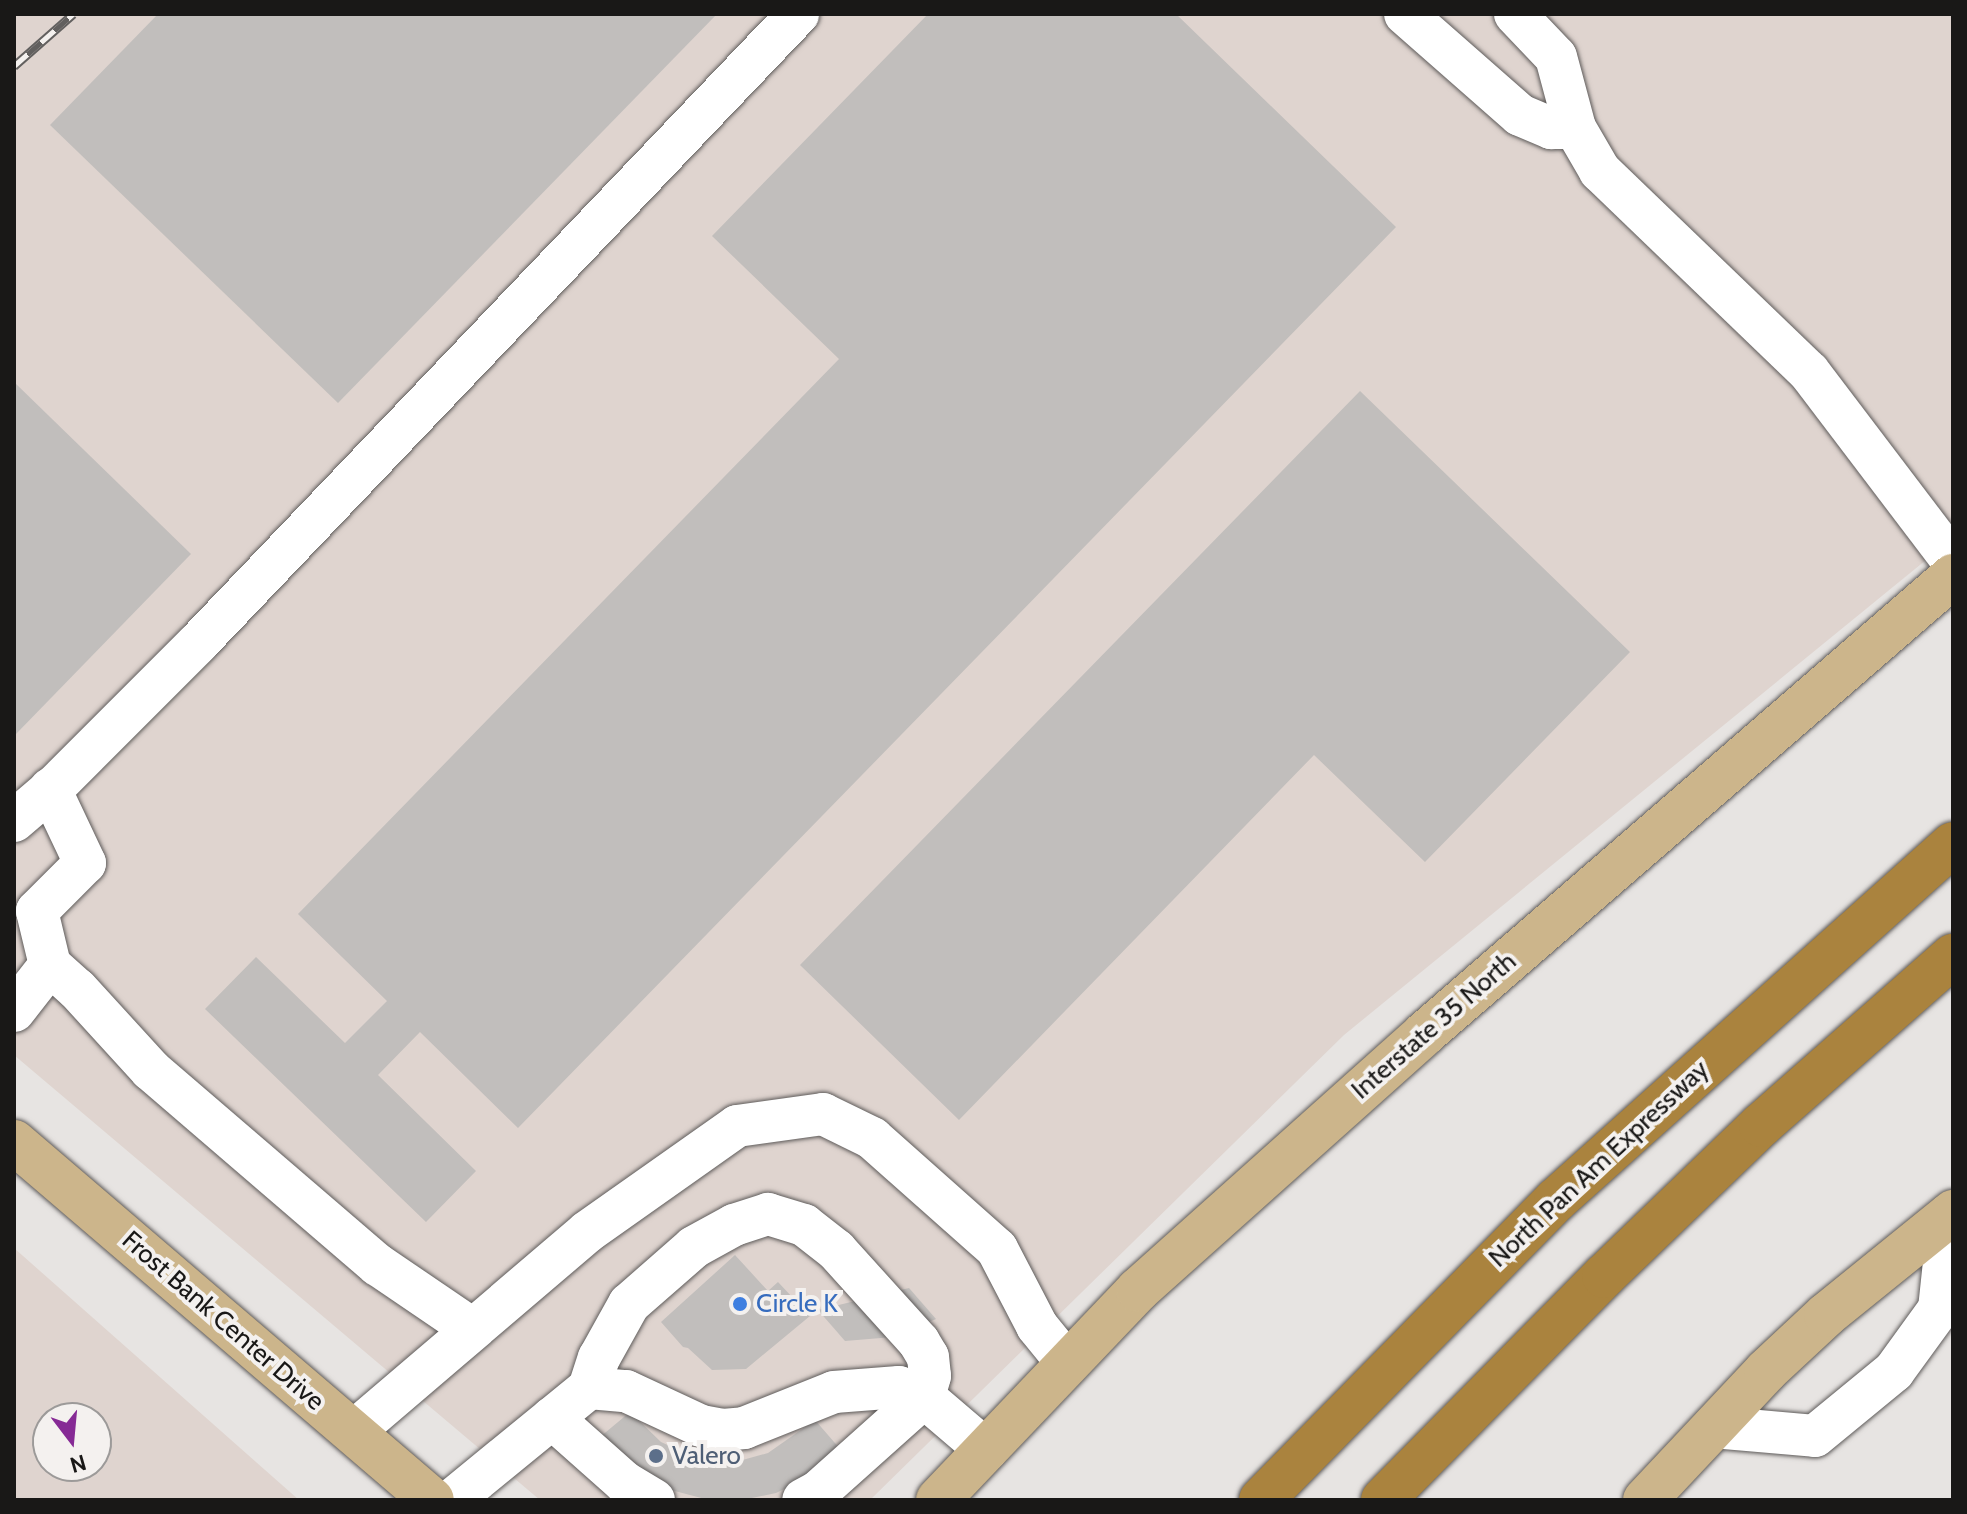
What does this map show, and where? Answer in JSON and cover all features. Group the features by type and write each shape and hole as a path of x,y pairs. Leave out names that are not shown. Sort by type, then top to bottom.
{"highway":[{"name":"North Pan Am Expressway","path":"1261,1500 1556,1200 1953,844"},
{"path":"1383,1500 1604,1276 1761,1125 1953,956"}],"main road":[{"name":"Interstate 35 North","path":"938,1500 1138,1290 1389,1065 1953,576"},
{"name":"Frost Bank Center Drive","path":"14,1142 432,1500"},
{"path":"1645,1500 1713,1427 1826,1315 1951,1213"}],"lane":[{"path":"14,821 197,644 798,14"},
{"path":"1405,14 1520,115 1551,128 1575,128"},
{"path":"1528,18 1556,57 1575,128 1600,171 1809,372 1953,562"},
{"path":"50,789 78,841 85,863 37,911 50,965 163,1080 378,1265 472,1329"},
{"path":"14,1011 50,965"},
{"path":"353,1432 587,1232 737,1126 823,1114 872,1138 997,1249 1037,1326 1068,1364"},
{"path":"1713,1427 1815,1436 1894,1371 1939,1309 1951,1213"},
{"path":"452,1500 589,1388 599,1358 629,1304 694,1247 734,1225 768,1214 804,1225 836,1250 919,1342 928,1357 930,1376 924,1397 819,1491 803,1500"},
{"path":"589,1388 626,1391 701,1426 723,1430 744,1428 834,1392 899,1387 924,1397 986,1450"},
{"path":"552,1418 624,1482 654,1500"}],"shaded area":[{"path":"14,14 1953,14 1953,538 1344,1035 870,1500 540,1500 14,1055"},
{"path":"14,1248 299,1500 14,1500"}],"building":[{"path":"158,14 717,14 338,403 50,125"},
{"path":"928,14 1176,14 1396,227 518,1128 420,1032 378,1075 476,1171 426,1222 205,1009 256,957 345,1043 387,1001 298,914 839,359 712,236"},
{"path":"14,382 191,554 16,734 14,731"},
{"path":"1360,391 1630,652 1425,862 1314,755 959,1120 800,965"},
{"name":"Circle K","path":"735,1255 768,1291 778,1282 810,1316 746,1369 712,1370 683,1347 661,1322"},
{"path":"909,1288 936,1319 893,1337 845,1341 818,1310"},
{"name":"Valero","path":"630,1412 661,1442 687,1454 714,1459 739,1461 768,1453 815,1420 841,1450 813,1475 776,1493 742,1500 709,1500 671,1490 644,1477 600,1437"}],"railway":[{"path":"14,66 73,14"}],"place":[{"name":"Circle K","path":"740,1304"},
{"name":"Valero","path":"656,1456"}]}
